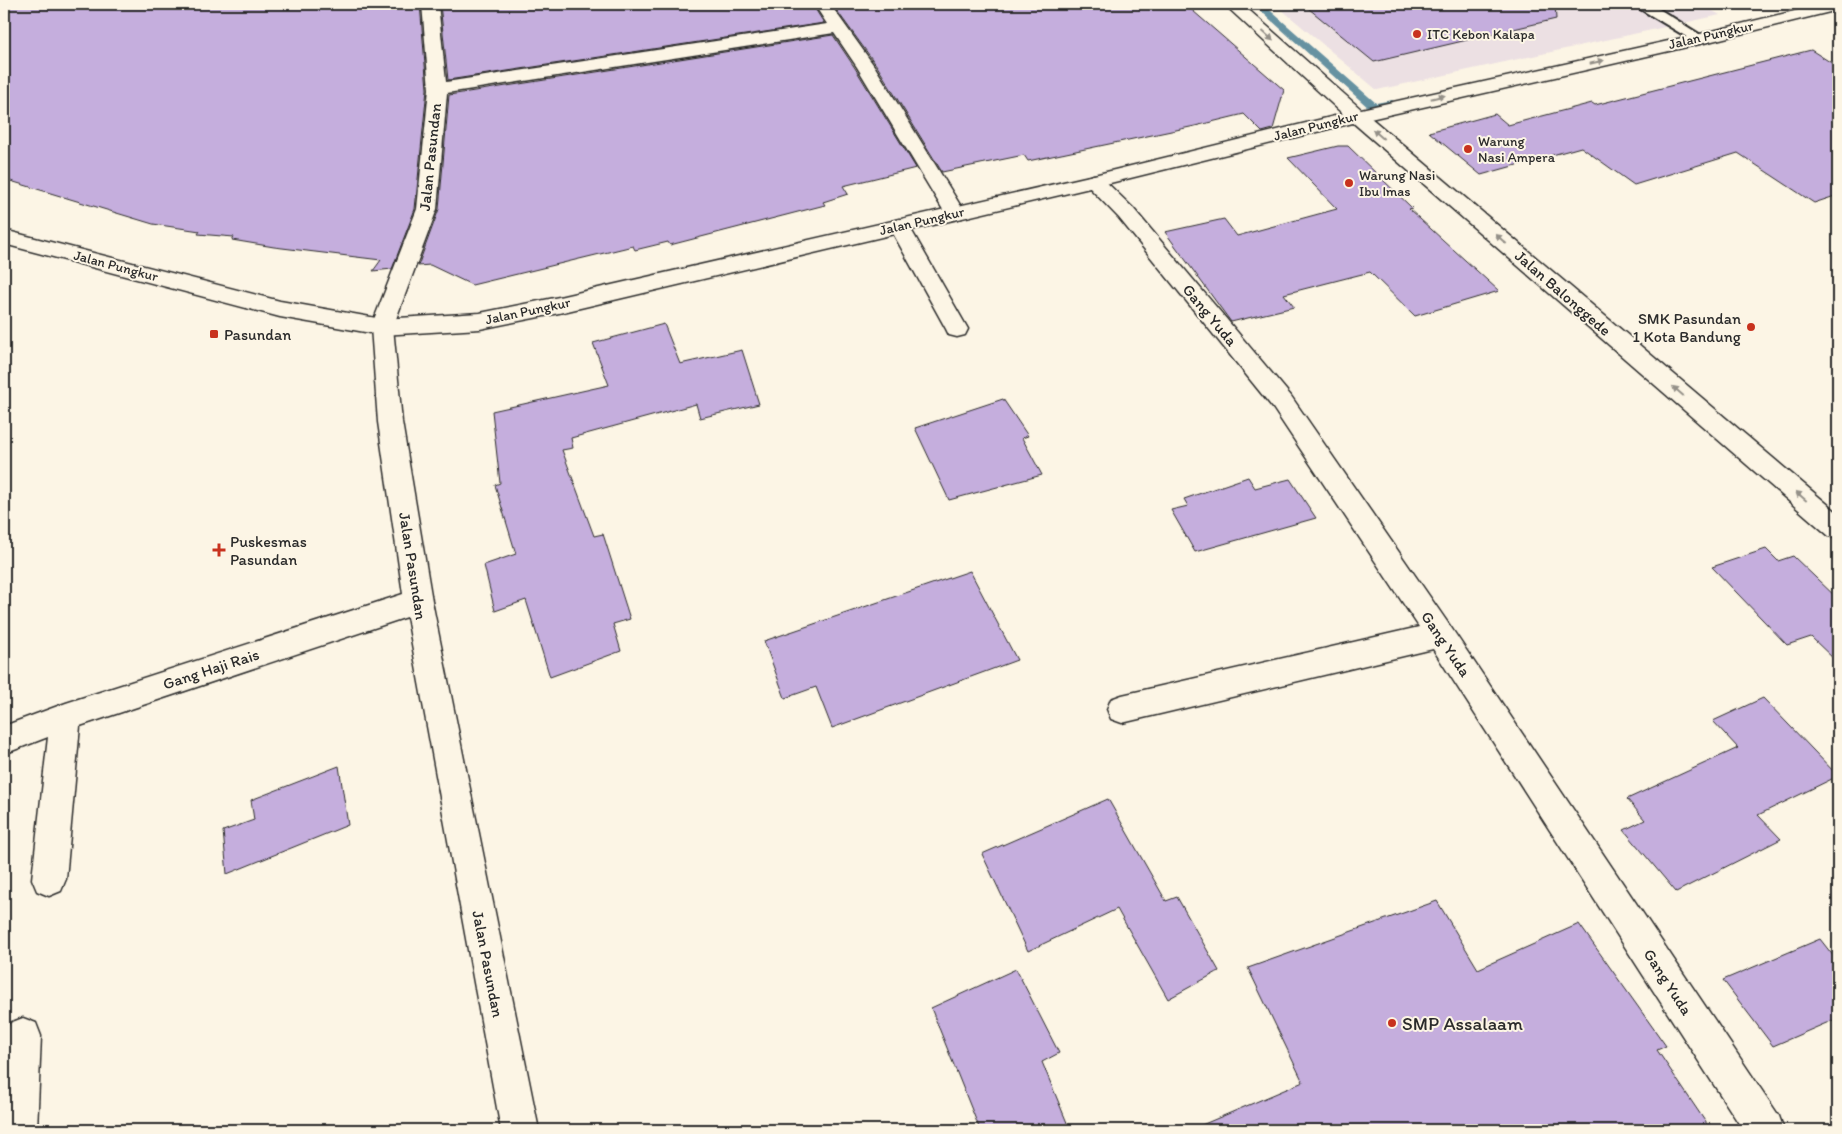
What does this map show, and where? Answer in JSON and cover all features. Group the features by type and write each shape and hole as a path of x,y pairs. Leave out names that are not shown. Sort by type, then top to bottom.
{"street":[{"name":"Jalan Pasundan","path":"430,4 438,88 427,209 382,327 390,422 418,601 520,1130"},
{"path":"822,4 866,66 954,214"},
{"name":"Jalan Balonggede","path":"1232,4 1357,116 1838,528"},
{"name":"Jalan Pungkur","path":"4,237 280,309 382,327 480,321 559,305 954,214 1357,116 1828,7"},
{"path":"438,88 839,27"},
{"name":"Gang Yuda","path":"1094,181 1126,213 1282,402 1440,635 1765,1130"},
{"path":"899,226 957,329"},
{"name":"Gang Haji Rais","path":"4,740 66,717 418,601"},
{"path":"1122,709 1440,635"},
{"path":"50,879 66,717"},
{"path":"18,1130 23,1036"}],"lane":[{"path":"1642,4 1700,38"}],"shaded area":[{"path":"1275,4 1700,4 1720,15 1377,90"}],"building":[{"path":"4,4 420,4 427,89 415,209 392,269 373,271 381,260 274,247 232,240 234,237 198,234 200,231 153,224 4,179"},
{"path":"440,4 812,4 824,23 448,80"},
{"path":"832,4 1185,4 1284,90 1273,129 1262,132 1244,114 1028,161 1024,155 942,172 877,66"},
{"name":"ITC Kebon Kalapa","path":"1303,4 1555,4 1556,19 1374,62"},
{"path":"833,35 916,168 843,186 848,194 823,202 825,205 670,245 668,242 635,250 633,246 472,285 430,265 418,266 439,209 449,95"},
{"path":"1811,50 1838,67 1838,195 1814,203 1738,153 1634,185 1581,147 1481,175 1429,132 1495,114 1508,125"},
{"path":"1338,146 1348,146 1412,208 1409,209 1499,291 1415,316 1370,272 1284,294 1294,307 1231,322 1165,232 1224,219 1237,236 1337,209 1288,158"},
{"path":"664,324 680,364 742,350 759,404 700,418 696,404 571,438 573,448 562,450 594,536 603,534 630,619 613,624 621,651 550,677 526,600 495,611 484,565 516,554 495,485 500,483 492,411 609,385 593,343"},
{"path":"1003,399 1028,436 1022,438 1042,475 949,500 915,428"},
{"path":"1248,477 1255,488 1290,479 1316,518 1195,552 1171,510 1188,506 1184,499"},
{"path":"1766,549 1778,561 1793,556 1838,599 1838,663 1811,637 1787,645 1712,567"},
{"path":"970,571 1017,660 832,728 816,687 785,698 764,641"},
{"path":"1763,698 1838,776 1758,815 1781,839 1676,892 1624,830 1645,820 1627,799 1738,748 1713,721"},
{"path":"339,766 348,825 227,874 223,831 254,820 251,800"},
{"path":"1108,799 1166,901 1177,897 1219,971 1168,999 1117,909 1028,951 982,854"},
{"path":"1437,901 1478,969 1579,924 1666,1046 1657,1050 1711,1130 1190,1130 1303,1082 1248,968"},
{"path":"1820,939 1838,962 1838,1018 1773,1046 1723,980"},
{"path":"1016,969 1059,1053 1042,1062 1070,1130 980,1130 931,1008"}],"waterway":[{"path":"1258,4 1374,107 1392,103"}],"place":[{"name":"ITC Kebon Kalapa","path":"1417,34"},
{"name":"Warung Nasi Ampera","path":"1468,149"},
{"name":"Warung Nasi Ibu Imas","path":"1349,183"},
{"name":"SMK Pasundan 1 Kota Bandung","path":"1751,327"},
{"name":"Pasundan","path":"214,334"},
{"name":"Puskesmas Pasundan","path":"219,550"},
{"name":"SMP Assalaam","path":"1392,1023"}]}
